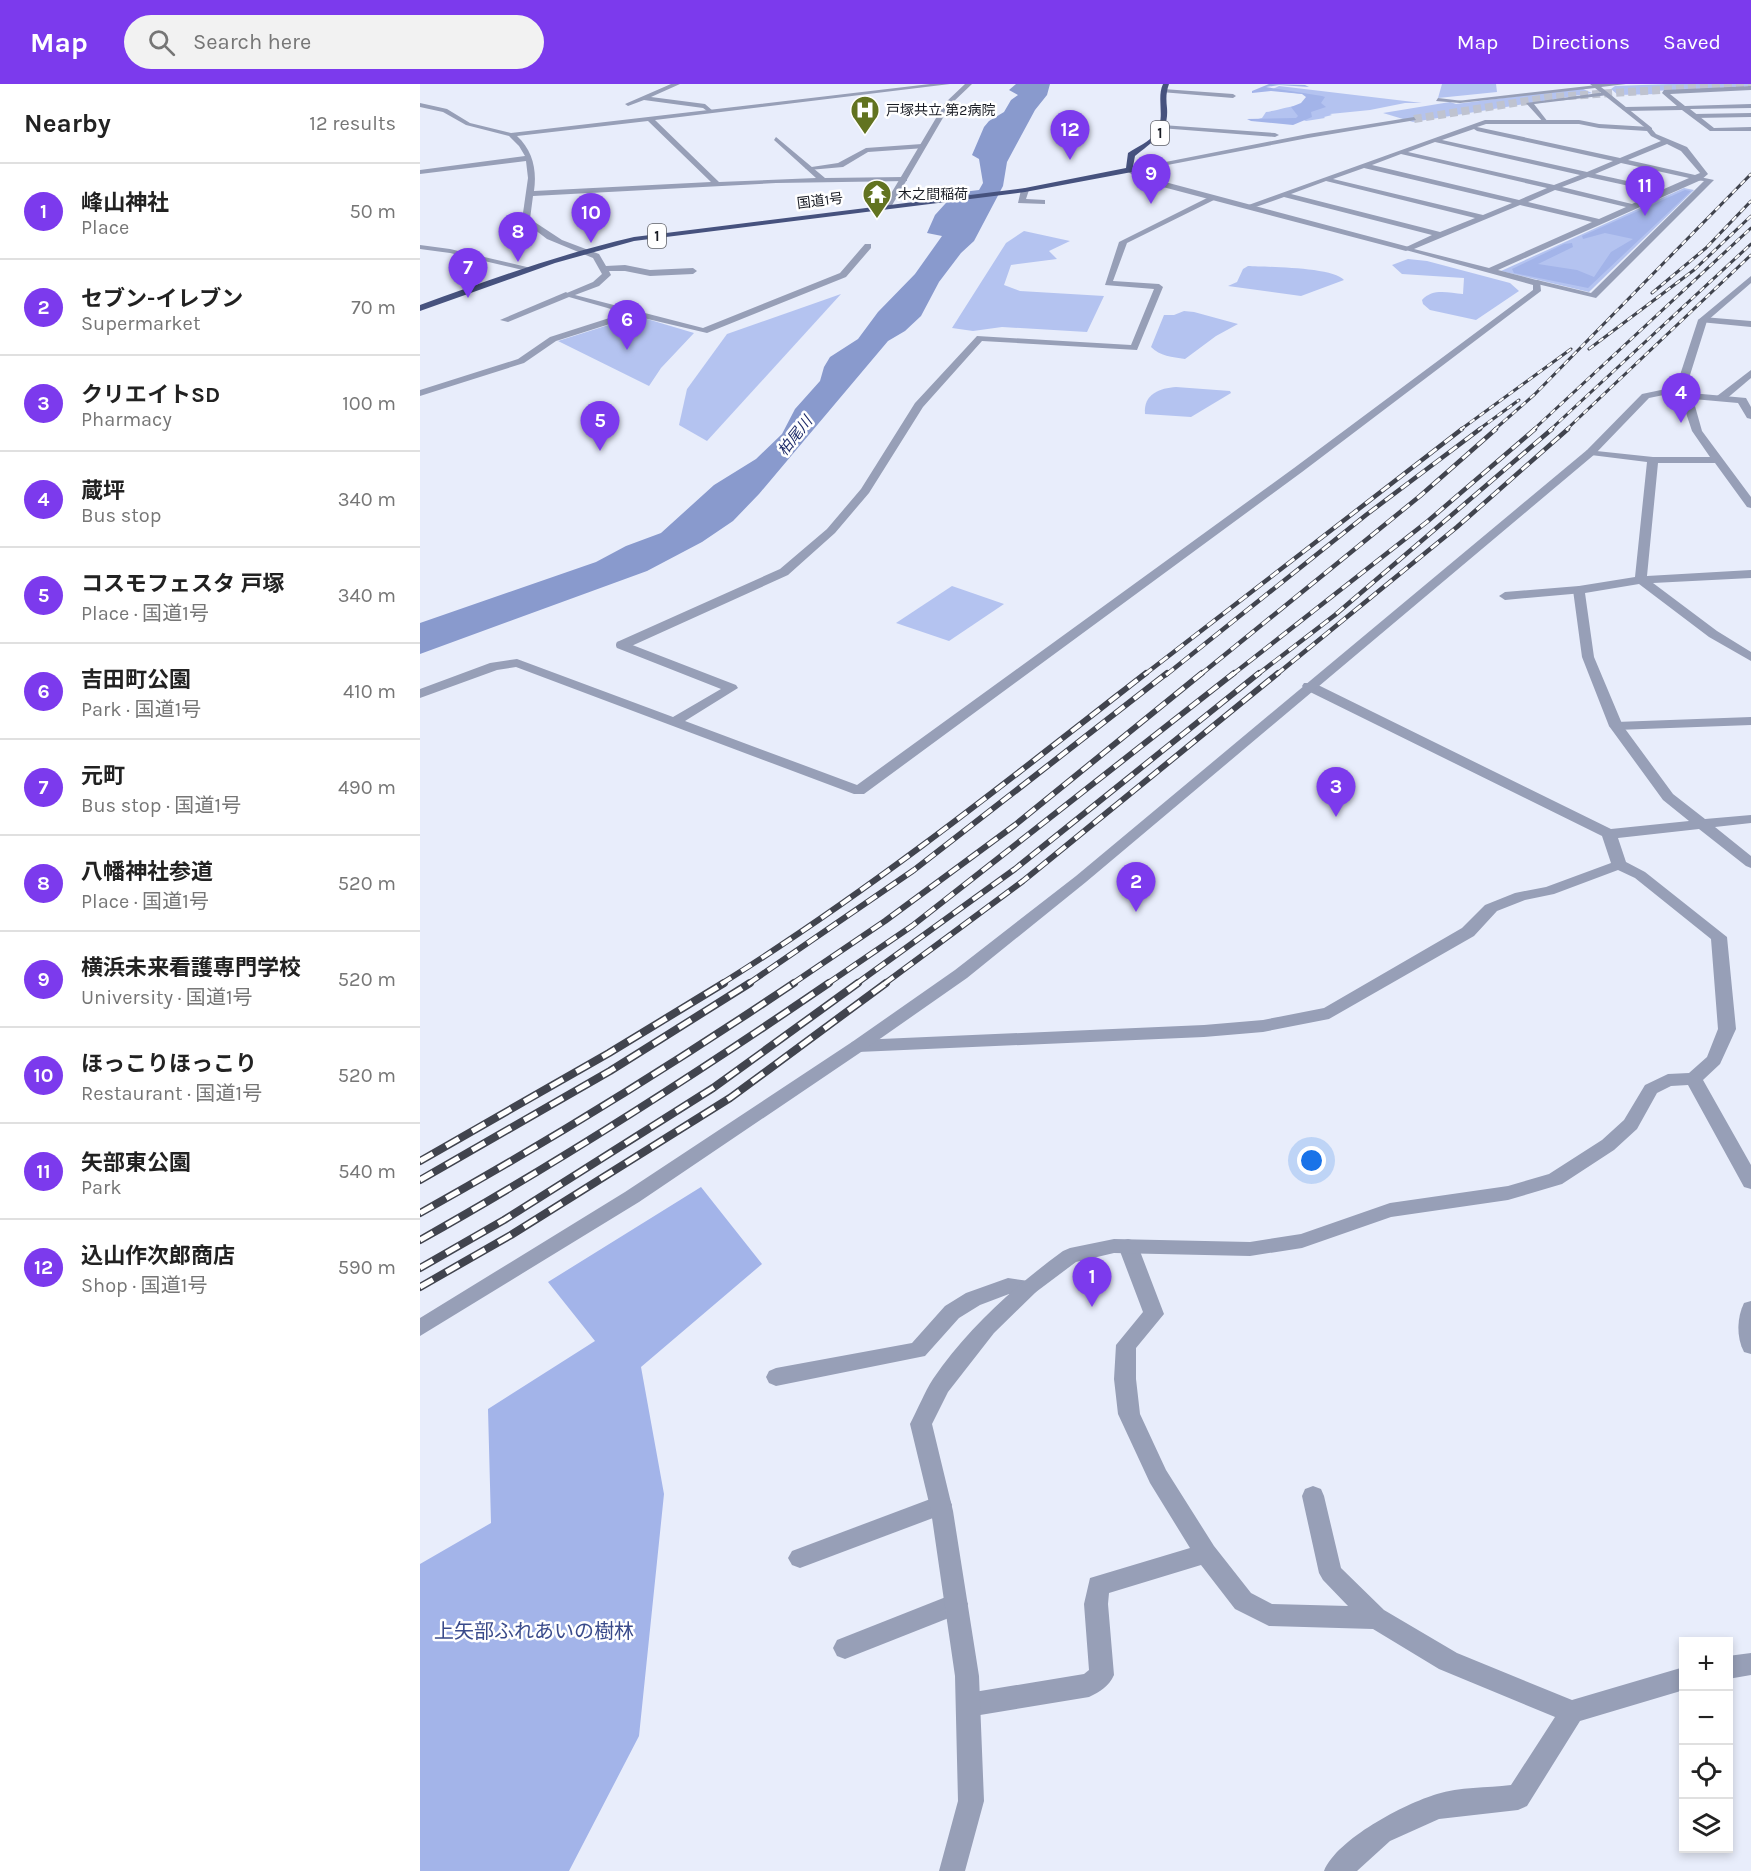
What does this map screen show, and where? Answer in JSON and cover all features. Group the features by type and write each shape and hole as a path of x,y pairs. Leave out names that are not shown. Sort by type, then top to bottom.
{"highway":[{"name":"1","path":"1129,170 1131,155 1156,138 1162,127 1166,115 1164,88"},
{"name":"国道1号","path":"420,308 527,268 580,252 677,233 1025,190 1129,170"}],"street":[{"path":"628,104 678,84"},
{"path":"420,105 445,110 468,124 511,135 947,84"},
{"path":"886,207 948,103 969,84"},
{"path":"1438,100 1460,101 1594,85 1623,84"},
{"path":"1490,271 1704,174 1684,149 1653,135 1650,129 1594,85"},
{"path":"1164,88 1233,96"},
{"path":"1751,88 1664,92 1712,130 1751,129"},
{"path":"1545,122 1529,103 1606,94"},
{"path":"644,98 705,106 710,111"},
{"path":"1624,108 1751,106"},
{"path":"1308,136 1342,126 1401,115"},
{"path":"1694,116 1751,115"},
{"path":"649,118 718,185"},
{"path":"1129,170 1308,136 1414,119"},
{"path":"1247,207 1485,122 1579,122 1599,126 1650,129"},
{"path":"1162,127 1275,135"},
{"path":"1129,170 1147,180 1593,296 1710,180 1470,127"},
{"path":"505,320 596,284 607,275 596,256 580,252 545,235 526,220 532,178 529,158 522,145 511,135"},
{"path":"776,140 823,180"},
{"path":"1433,140 1666,192"},
{"path":"1406,249 1666,141"},
{"path":"809,168 840,165 866,150 922,146"},
{"path":"889,148 901,154 917,154"},
{"path":"1399,152 1634,206"},
{"path":"420,172 529,158"},
{"path":"1363,165 1599,221"},
{"path":"530,194 823,180 904,179"},
{"path":"1325,179 1483,217"},
{"path":"1025,190 1021,201 1042,202"},
{"path":"1283,194 1441,235"},
{"path":"674,722 731,688 622,645 784,572 831,531 865,491 919,405 980,338 1134,348 1158,287 1108,283 1123,242 1214,198"},
{"path":"566,295 704,331 843,275 868,246"},
{"path":"420,247 450,251 527,268"},
{"path":"603,269 625,268 650,273 693,271"},
{"path":"1751,279 1703,320 1685,375 1685,391 1697,431 1751,505"},
{"path":"420,694 495,666 517,663 859,791 1298,470 1537,291 1537,283"},
{"path":"420,393 522,361 553,339 636,313"},
{"path":"1703,320 1751,324"},
{"path":"1721,398 1751,373"},
{"path":"420,1328 632,1197 858,1046 961,974 1065,892 1591,452 1646,396 1685,391 1742,400 1751,416"},
{"path":"1591,452 1653,460 1717,460"},
{"path":"1641,580 1653,460"},
{"path":"1505,596 1579,590 1641,580 1751,574"},
{"path":"1641,580 1713,634 1751,657"},
{"path":"1579,590 1588,657 1616,726 1668,797 1751,863"},
{"path":"1309,686 1609,834 1751,819"},
{"path":"1616,726 1751,721"},
{"path":"1609,834 1619,865"},
{"path":"858,1046 1204,1031 1263,1026 1329,1013 1468,932 1491,908 1521,896 1549,891 1619,865 1640,875 1719,937 1727,1029 1714,1060 1693,1079 1668,1080 1651,1089 1631,1124 1608,1145 1554,1179 1518,1190 1460,1201 1390,1210 1302,1241 1250,1249 1114,1246 1070,1256 1029,1287 987,1327 940,1386 921,1424 941,1505 967,1676 971,1801 952,1871"},
{"path":"1693,1079 1751,1182"},
{"path":"1128,1246 1154,1314 1126,1345 1127,1407 1158,1476 1206,1553 1243,1601 1269,1615 1376,1618"},
{"path":"776,1377 918,1350 952,1312 973,1299 1008,1286 1029,1287"},
{"path":"1751,1309 1748,1315 1751,1346"},
{"path":"1313,1496 1331,1573 1376,1618 1448,1661 1572,1712 1679,1679"},
{"path":"800,1558 941,1505"},
{"path":"968,1705 1089,1685 1102,1675 1096,1604 1098,1586 1206,1553"},
{"path":"845,1648 956,1604"},
{"path":"1733,1667 1751,1664"},
{"path":"1337,1871 1381,1832 1438,1806 1518,1797 1572,1712"}],"shaded area":[{"path":"1442,84 1496,84 1497,92 1438,98"},
{"path":"1751,84 1751,86 1618,95 1611,89 1615,86"},
{"path":"1279,86 1422,103 1405,103 1370,110 1330,114 1332,115 1325,118 1306,121 1298,118 1286,122 1255,120 1262,118 1266,112 1300,106 1310,95 1271,90"},
{"path":"1581,88 1592,93 1413,122 1383,113 1450,102 1456,104"},
{"path":"1684,188 1694,190 1589,292 1501,271"},
{"path":"1024,231 1070,241 1049,251 1057,259 1011,265 1004,285 1020,291 1104,296 1087,332 1002,327 973,331 952,328 1006,243"},
{"path":"1408,259 1427,261 1510,283 1519,291 1476,320 1430,310 1423,304 1422,300 1426,296 1446,292 1463,294 1464,278 1402,274 1392,265"},
{"path":"1248,266 1314,270 1327,272 1344,280 1301,296 1228,286 1237,282 1243,269"},
{"path":"841,294 707,441 679,425 687,389 727,334"},
{"path":"1184,311 1238,324 1216,336 1185,359 1166,356 1151,347 1164,315 1174,315"},
{"path":"637,316 694,333 661,368 649,386 558,341"},
{"path":"1176,387 1230,391 1231,393 1191,417 1145,414 1147,401 1154,393"},
{"path":"952,586 1004,604 949,641 896,623"}],"green space":[{"path":"1269,84 1305,85 1309,87 1279,85 1266,87 1325,97 1321,103 1326,107 1311,112 1312,117 1293,125 1247,119 1296,118 1298,116 1291,107 1301,103 1306,97 1302,94 1271,91 1252,93"},
{"path":"1685,190 1691,191 1588,288 1514,273 1512,269 1564,244 1572,243 1573,247 1538,264 1577,270 1594,277 1611,252 1633,239 1605,233 1583,239 1582,236"},
{"name":"上矢部ふれあいの樹林","path":"701,1187 762,1264 641,1367 664,1494 639,1736 569,1871 420,1871 420,1564 491,1523 488,1409 595,1341 548,1282"}],"water":[{"name":"柏尾川","path":"1016,84 1050,84 1047,95 1035,110 1007,162 1003,186 974,241 961,253 939,282 921,316 905,331 888,341 759,494 733,521 702,542 647,571 420,654 420,623 596,562 626,546 661,533 714,485 756,459 782,434 795,409 820,381 830,357 858,339 878,312 915,274 942,236 927,233 935,215 955,193 979,190 983,183 979,159 972,155 984,127 1004,112 1011,100 1018,95 1009,90"}],"tunnel":[{"path":"1414,119 1552,97 1751,84"}],"railway":[{"path":"1494,430 1535,394 1751,174"},
{"path":"1652,293 1706,248 1751,201"},
{"path":"1589,349 1694,270 1751,216"},
{"path":"1533,430 1751,228"},
{"path":"1550,430 1751,244"},
{"path":"1566,430 1751,255"},
{"path":"1460,430 1571,349"},
{"path":"1478,430 1519,400"},
{"path":"1144,675 1462,429"},
{"path":"1166,675 1366,515 1480,429"},
{"path":"1200,675 1420,496 1496,429"},
{"path":"1232,675 1428,521 1535,429"},
{"path":"1257,675 1335,615 1552,429"},
{"path":"1276,675 1457,527 1568,429"},
{"path":"721,984 885,873 1146,673"},
{"path":"748,984 914,870 1167,673"},
{"path":"792,984 885,921 1015,825 1202,673"},
{"path":"827,984 912,926 1234,673"},
{"path":"856,984 1015,869 1259,673"},
{"path":"884,984 1023,881 1278,673"},
{"path":"420,1161 609,1053 724,983"},
{"path":"420,1180 610,1071 750,983"},
{"path":"420,1213 609,1102 794,983"},
{"path":"420,1240 628,1116 829,983"},
{"path":"420,1268 504,1220 713,1088 858,983"},
{"path":"420,1287 511,1235 730,1098 886,983"}],"place":[{"name":"戸塚共立 第2病院","path":"865,136"},
{"name":"込山作次郎商店","path":"1070,160"},
{"name":"横浜未来看護専門学校","path":"1151,204"},
{"name":"矢部東公園","path":"1645,216"},
{"name":"木之間稲荷","path":"877,220"},
{"name":"ほっこりほっこり","path":"591,243"},
{"name":"八幡神社参道","path":"518,262"},
{"name":"元町","path":"468,298"},
{"name":"吉田町公園","path":"627,350"},
{"name":"蔵坪","path":"1681,423"},
{"name":"コスモフェスタ 戸塚","path":"600,451"},
{"name":"クリエイトSD","path":"1336,817"},
{"name":"セブン-イレブン","path":"1136,912"},
{"name":"峰山神社","path":"1092,1307"}]}
